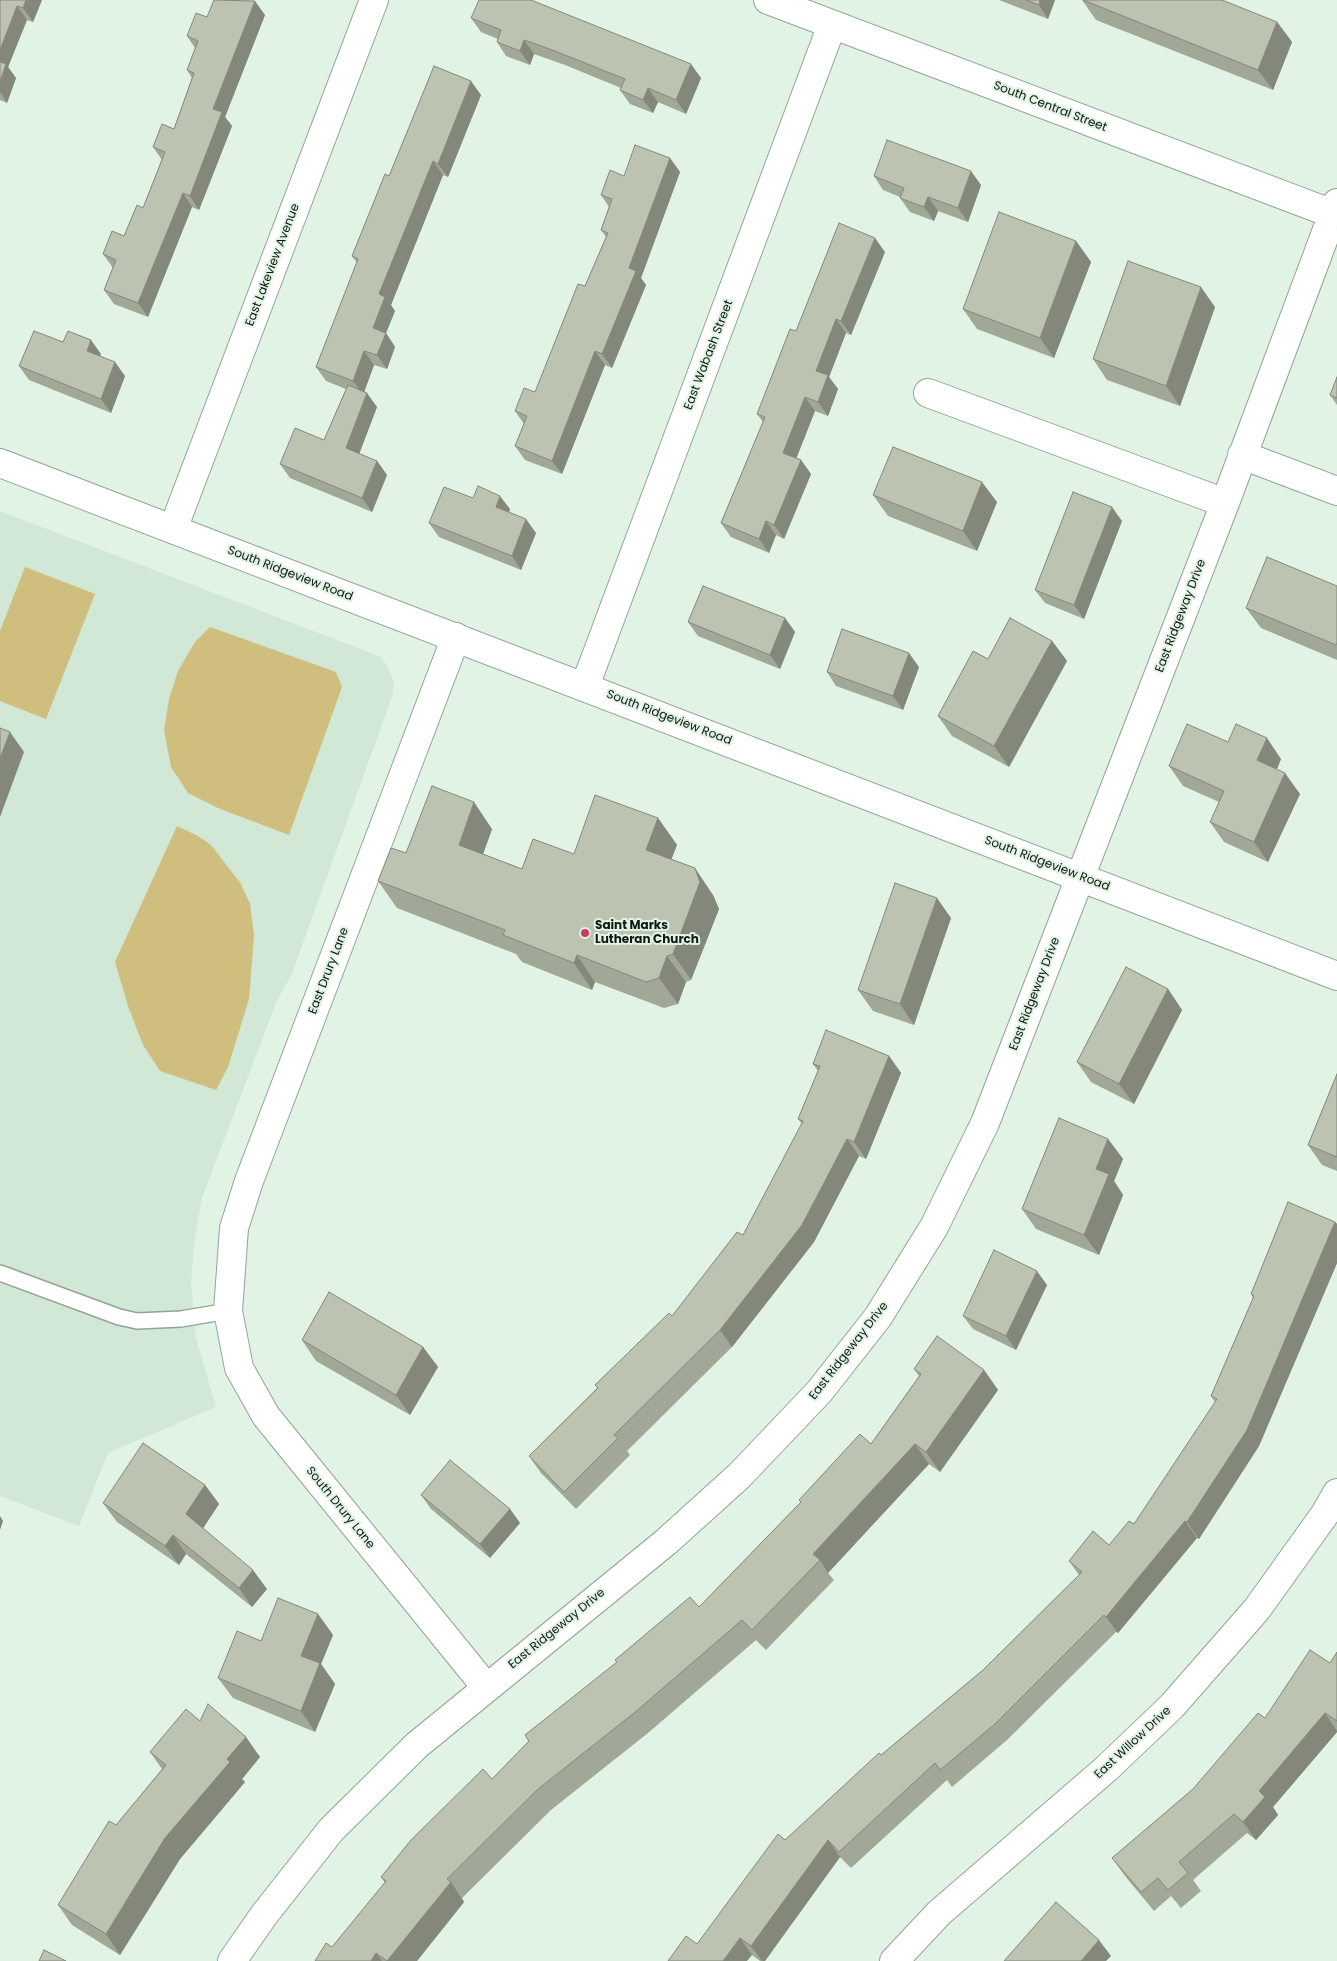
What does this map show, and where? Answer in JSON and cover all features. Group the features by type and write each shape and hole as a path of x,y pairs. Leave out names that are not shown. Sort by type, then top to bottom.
{"street":[{"name":"East Lakeview Avenue","path":"172,529 374,0"},
{"name":"South Central Street","path":"768,0 1335,208"},
{"name":"East Wabash Street","path":"585,686 832,25"},
{"name":"East Ridgeway Drive","path":"232,1961 264,1915 331,1830 417,1745 666,1542 739,1476 819,1392 878,1318 934,1228 985,1123 1079,876 1225,503 1335,208"},
{"path":"928,393 1225,503"},
{"path":"1242,455 1337,491"},
{"name":"South Ridgeview Road","path":"0,463 1337,976"},
{"name":"East Drury Lane","path":"228,1311 234,1228 249,1181 456,637"},
{"name":"South Drury Lane","path":"228,1311 239,1368 266,1416 486,1687"},
{"name":"East Willow Drive","path":"894,1961 939,1914 1106,1769 1172,1706 1257,1609 1325,1514 1337,1493"}],"lane":[{"path":"0,1273 119,1317 137,1321 181,1319 228,1311"}],"shaded area":[{"path":"0,511 381,657 389,669 394,683 392,697 291,976 277,1000 202,1198 194,1244 191,1284 196,1338 216,1407 108,1453 79,1526 0,1496"},
{"path":"25,567 95,594 46,719 0,701 0,631"},
{"path":"210,627 336,672 342,687 289,835 218,808 188,793 171,767 164,730 169,699 178,671 195,642"},
{"path":"177,826 198,836 211,845 241,884 250,904 254,935 249,999 228,1067 216,1090 160,1071 143,1045 128,1006 115,962"}],"building":[{"path":"0,0 26,0 23,8 17,6 0,50"},
{"path":"214,0 255,1 213,109 222,112 190,196 183,193 138,303 104,290 116,260 103,254 112,231 124,236 137,205 143,208 165,152 153,147 162,124 174,129 194,73 187,70 198,41 187,36 196,13 207,17"},
{"path":"479,0 531,0 691,64 676,100 648,88 643,100 620,90 625,79 555,51 524,40 520,51 497,42 501,30 471,18"},
{"path":"1026,0 1040,0 1039,5"},
{"path":"1083,0 1222,0 1277,22 1258,70"},
{"path":"0,62 6,64 0,82"},
{"path":"434,66 471,81 438,164 433,161 379,294 385,297 373,328 386,333 377,355 364,351 353,381 316,367 358,259 352,256 385,174 389,176"},
{"path":"887,140 971,171 958,208 928,197 924,207 900,198 904,188 874,176"},
{"path":"635,145 670,158 629,268 636,271 602,354 595,351 552,461 515,446 527,416 515,411 524,388 535,392 578,284 585,286 608,233 601,230 612,199 601,195 610,170 624,176"},
{"path":"999,212 1076,241 1040,338 963,309"},
{"path":"839,223 875,238 841,321 836,319 816,371 828,375 818,402 805,397 783,453 801,460 774,525 766,521 759,539 721,523 765,417 757,414 790,329 796,331"},
{"path":"1128,261 1201,287 1166,386 1093,359"},
{"path":"34,331 63,342 68,331 91,340 87,351 115,362 101,399 19,366"},
{"path":"1337,377 1337,398 1330,395"},
{"path":"348,385 367,393 346,448 377,461 362,498 280,464 295,428 324,440"},
{"path":"893,447 982,482 963,531 873,495"},
{"path":"478,486 500,496 496,507 526,519 512,556 429,523 444,487 473,498"},
{"path":"1073,492 1112,507 1074,605 1035,590"},
{"path":"1267,557 1337,586 1336,645 1246,608"},
{"path":"703,586 785,618 770,655 688,622"},
{"path":"1010,618 1052,641 994,746 938,716 973,651 988,659"},
{"path":"842,629 909,653 893,696 827,672"},
{"path":"1187,724 1228,742 1236,724 1267,738 1257,760 1285,773 1254,842 1210,822 1224,791 1169,766"},
{"path":"0,728 10,732 0,758"},
{"name":"Saint Marks Lutheran Church","path":"432,786 474,802 459,845 522,869 533,839 574,854 595,795 658,818 646,850 695,868 700,882 673,954 667,956 659,978 646,982 577,955 574,963 503,935 505,930 378,881 391,848 406,853"},
{"path":"895,883 937,898 900,1004 858,990"},
{"path":"1126,967 1168,989 1119,1084 1077,1062"},
{"path":"826,1030 889,1056 854,1142 847,1139 802,1225 720,1330 614,1435 618,1438 564,1492 529,1456 598,1388 595,1385 669,1313 672,1316 737,1232 743,1235 803,1121 798,1119 820,1066 813,1064"},
{"path":"1337,1074 1337,1157 1308,1145"},
{"path":"1059,1118 1108,1139 1096,1169 1109,1174 1084,1235 1022,1209"},
{"path":"1288,1202 1335,1222 1247,1430 1187,1522 1185,1521 1106,1617 1104,1615 995,1724 940,1770 935,1763 839,1852 828,1840 751,1946 740,1938 723,1961 668,1961 686,1936 697,1944 778,1834 785,1840 879,1753 881,1755 983,1670 1082,1572 1069,1561 1093,1531 1109,1545 1129,1521 1134,1524 1217,1399 1211,1396 1254,1296 1251,1294"},
{"path":"994,1250 1037,1271 1006,1336 963,1316"},
{"path":"329,1292 423,1347 396,1395 302,1340"},
{"path":"937,1336 984,1370 926,1452 915,1444 813,1554 820,1560 752,1630 742,1620 634,1713 537,1790 447,1879 451,1882 387,1961 376,1953 371,1961 315,1961 326,1943 332,1947 386,1881 381,1877 411,1840 483,1769 492,1779 529,1741 525,1735 617,1662 615,1660 690,1597 699,1607 801,1502 799,1500 860,1434 871,1444 921,1374 914,1369"},
{"path":"143,1443 205,1485 186,1514 253,1570 239,1588 173,1535 165,1546 103,1503"},
{"path":"450,1460 510,1509 480,1544 421,1495"},
{"path":"278,1598 318,1614 301,1656 320,1663 301,1711 218,1678 237,1631 261,1641"},
{"path":"1310,1650 1330,1663 1337,1652 1337,1721 1325,1713 1259,1791 1265,1797 1243,1822 1234,1814 1179,1862 1188,1873 1168,1890 1158,1878 1141,1892 1112,1858 1193,1789 1258,1713 1265,1718"},
{"path":"208,1704 246,1737 227,1759 230,1762 165,1838 106,1934 58,1905 109,1821 116,1825 166,1765 150,1752 186,1709 200,1721"},
{"path":"1056,1902 1099,1940 1081,1961 1004,1961"},
{"path":"44,1950 66,1961 39,1961"}],"place":[{"name":"Saint Marks Lutheran Church","path":"585,933"}]}
